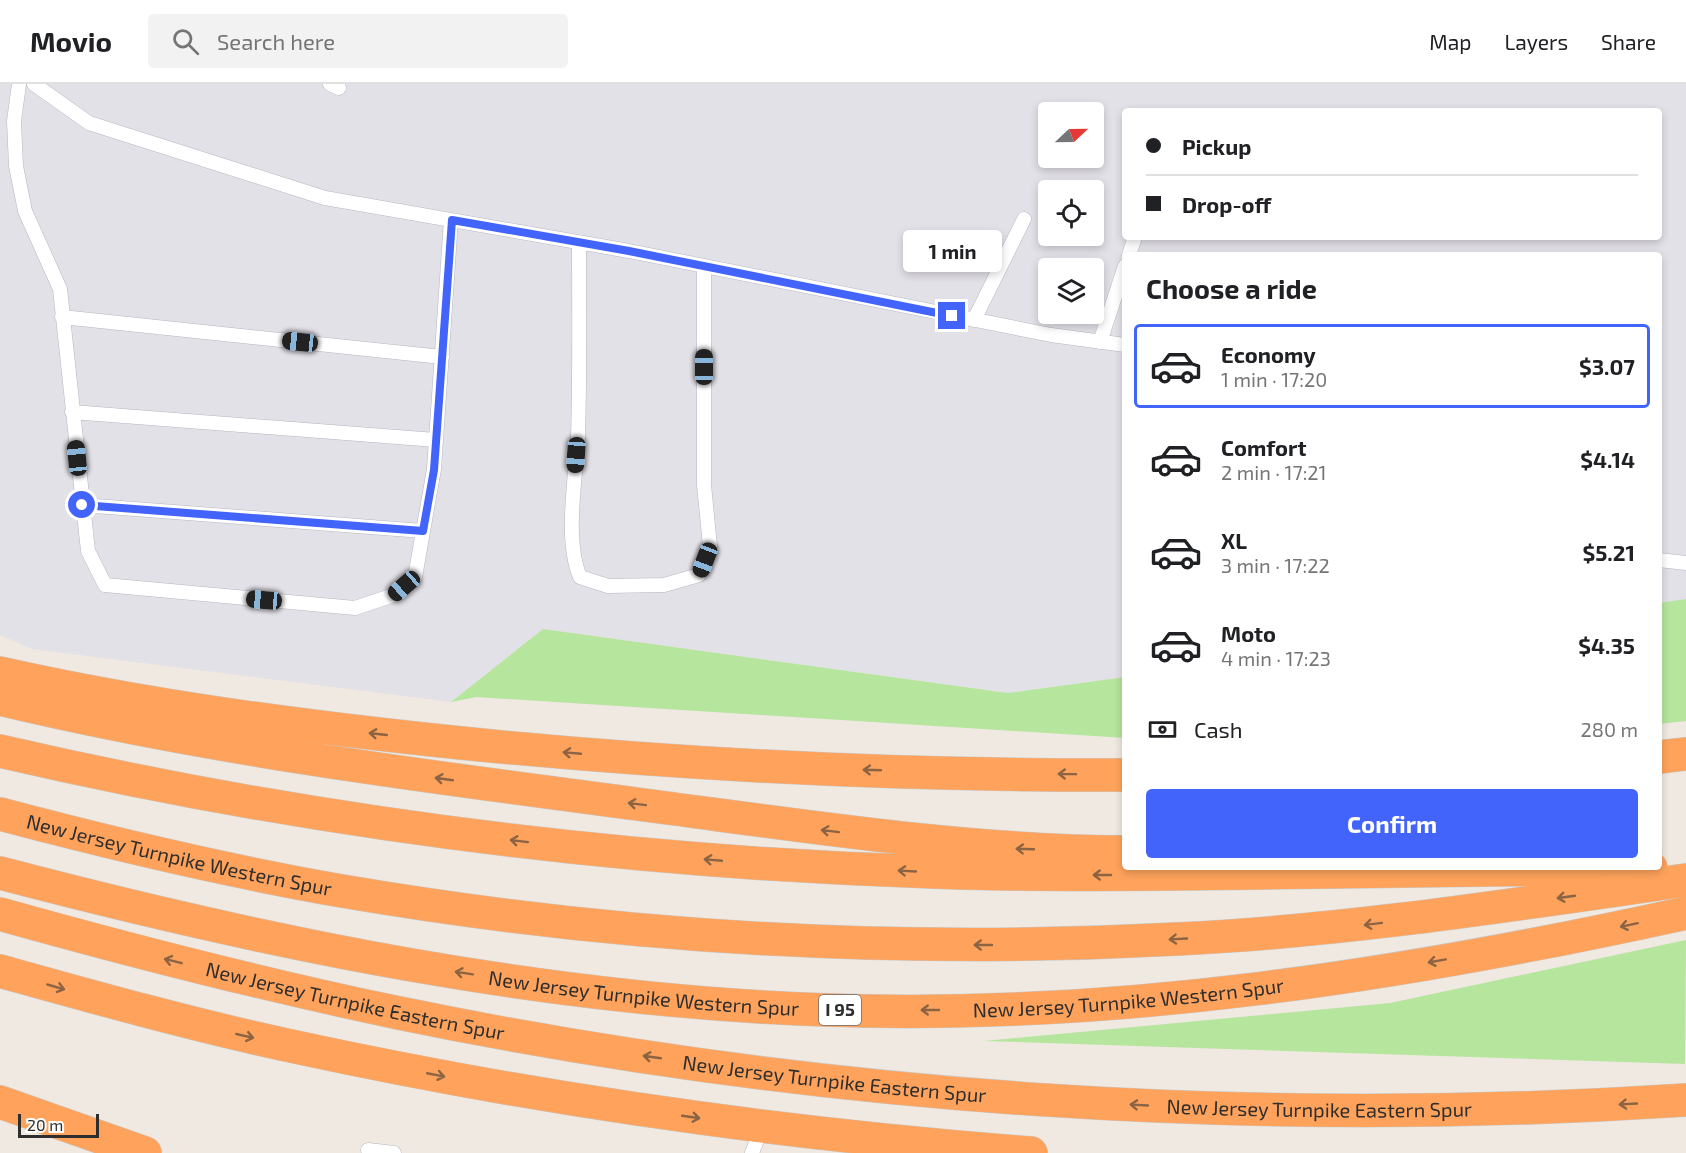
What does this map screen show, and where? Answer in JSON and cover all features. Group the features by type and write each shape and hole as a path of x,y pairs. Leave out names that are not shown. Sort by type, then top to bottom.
{"highway":[{"path":"0,673 150,702 259,719 369,734 510,748 692,762 824,768 1122,775"},
{"path":"0,699 117,725 247,749 488,786 896,839 999,848 1122,852"},
{"path":"0,751 88,771 269,805 387,824 568,846 750,863 932,872 1055,875 1346,870"},
{"path":"1662,757 1686,754"},
{"name":"New Jersey Turnpike Western Spur","path":"0,814 218,867 397,900 588,924 698,934 818,941 1043,945 1241,936 1422,918 1686,880"},
{"path":"1662,867 1686,867"},
{"name":"New Jersey Turnpike Western Spur","path":"0,873 188,920 413,965 538,984 646,997 828,1010 1031,1008 1133,1003 1386,970 1686,913"},
{"name":"New Jersey Turnpike Eastern Spur","path":"0,914 207,970 410,1015 632,1054 813,1078 996,1096 1153,1106 1248,1109 1431,1111 1686,1100"},
{"path":"0,971 156,1014 346,1058 647,1112 757,1140 894,1142 1031,1153"},
{"path":"0,1102 145,1153"}],"lane":[{"path":"19,84 14,120 16,166 25,211 60,288 88,551 105,585 355,608 394,595 415,577 434,470 452,220"},
{"path":"34,84 90,123 325,198 704,266 1051,335 1122,345"},
{"path":"974,320 1024,219"},
{"path":"579,243 578,436 572,533 575,564 580,577 608,586 664,585 699,575 710,546 704,485 704,266"},
{"path":"1100,342 1122,275"},
{"path":"62,317 442,357"},
{"path":"72,412 436,440"},
{"path":"82,505 423,531"},
{"path":"1662,560 1686,563"},
{"path":"368,1150 394,1153"}],"shaded area":[{"path":"0,84 1686,84 1686,599 1662,603 1662,252 1122,252 1122,677 1008,693 543,629 451,702 32,649 0,635"}],"green space":[{"path":"1686,599 1686,721 1662,724 1662,603"},
{"path":"543,629 1008,693 1122,677 1122,738 476,697 451,702"},
{"path":"1686,940 1685,1064 984,1041 1390,1003"}],"route":[{"path":"82,505 423,531 434,470 452,220 629,251 952,316"}]}
